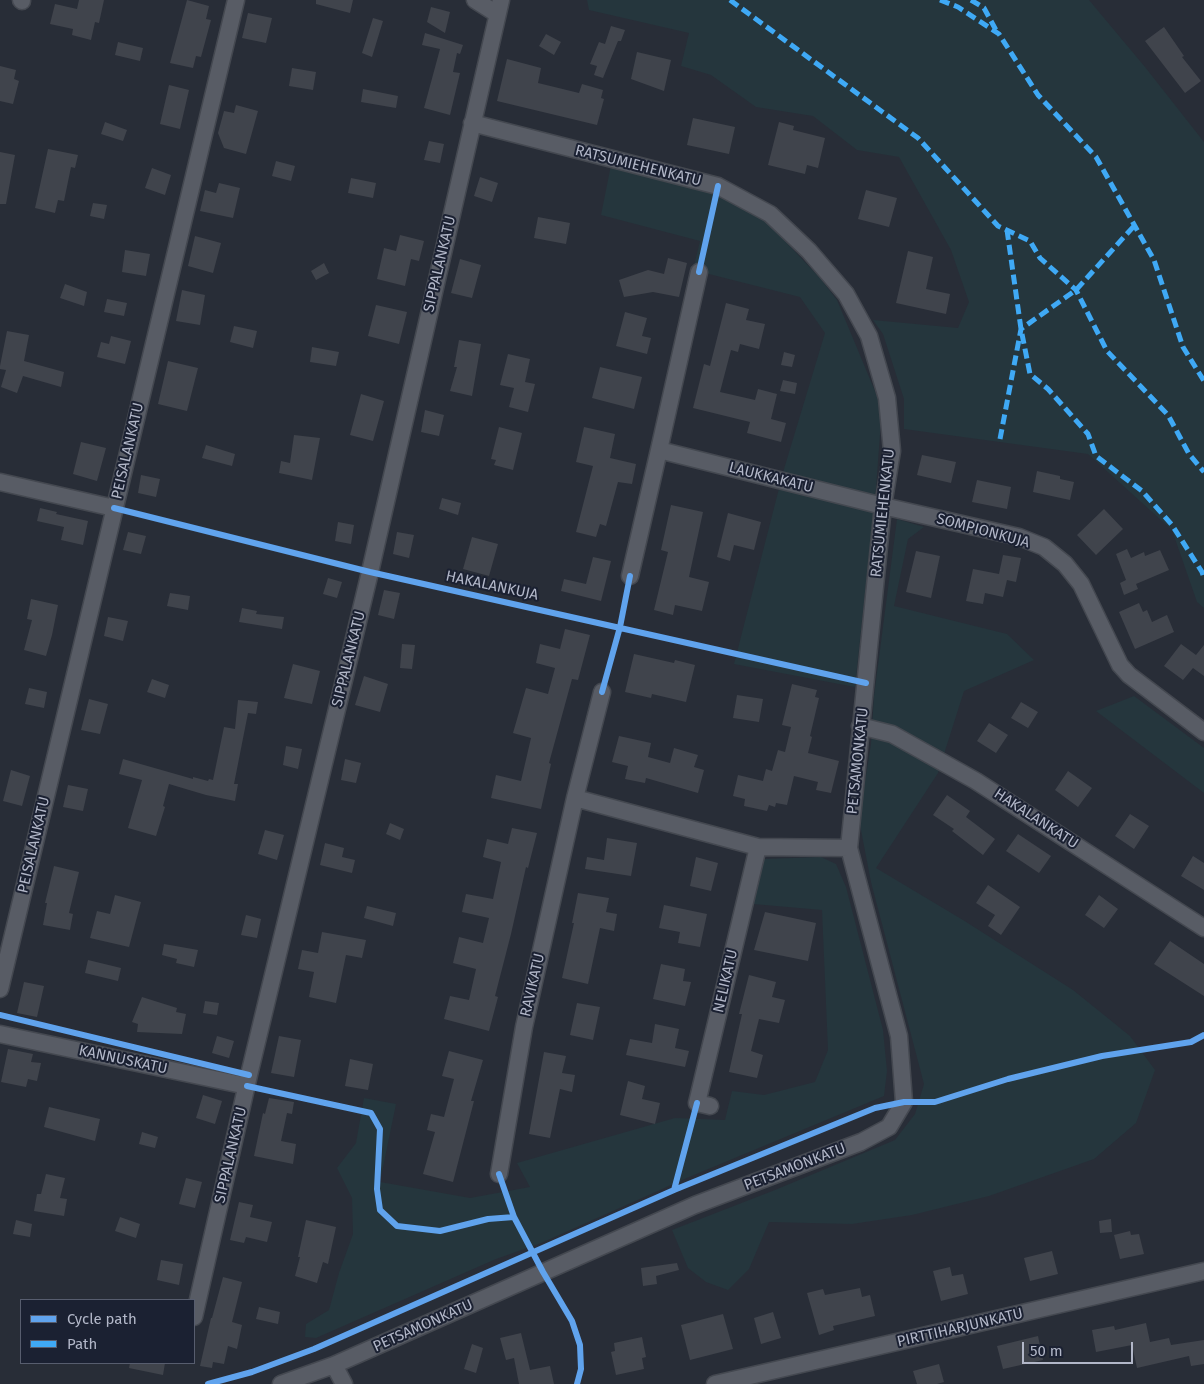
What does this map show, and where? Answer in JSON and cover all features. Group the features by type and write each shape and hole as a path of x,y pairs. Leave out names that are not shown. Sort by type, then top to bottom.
{"street":[{"name":"PEISALANKATU","path":"0,989 236,0"},
{"path":"475,0 499,7"},
{"name":"SIPPALANKATU","path":"195,1313 247,1086 370,572 499,7"},
{"name":"RATSUMIEHENKATU","path":"472,123 718,186 770,214 809,252 846,294 869,336 887,398 892,451 884,506 866,683"},
{"path":"630,576 699,272"},
{"name":"LAUKKAKATU","path":"659,450 884,506"},
{"path":"0,482 114,508"},
{"name":"SOMPIONKUJA","path":"884,506 1019,537 1044,547 1065,564 1082,584 1120,665 1129,675 1204,732"},
{"name":"PETSAMONKATU","path":"281,1384 334,1365 695,1206 862,1142 888,1127 904,1102 899,1036 849,848 860,726 866,683"},
{"name":"RAVIKATU","path":"498,1174 524,1027 575,798 602,692"},
{"name":"HAKALANKATU","path":"860,726 892,734 976,781 1204,928"},
{"path":"575,798 758,847 849,848"},
{"name":"NELIKATU","path":"710,1106 697,1103 758,847"},
{"name":"KANNUSKATU","path":"0,1034 247,1086"},
{"name":"PIRTTIHARJUNKATU","path":"715,1384 1204,1270"},
{"path":"334,1365 344,1384"}],"shaded area":[{"path":"587,0 1089,0 1204,142 1204,608 1197,602 1172,530 1088,454 904,429 904,399 883,334 873,320 958,328 969,302 951,250 899,157 857,150 813,116 756,107 711,75 681,66 689,33 589,10"},
{"path":"611,165 707,189 765,220 820,278 837,300 882,408 876,488 855,687 734,664 784,469 825,333 800,297 693,270 700,241 601,215"},
{"path":"897,519 924,527 908,539 894,606 1007,634 1034,660 964,691 938,773 876,868 963,920 1073,990 1130,1036 1155,1070 1136,1123 1094,1159 989,1196 912,1215 852,1224 769,1222 749,1269 728,1290 706,1282 688,1268 672,1230 895,1140 915,1114 924,1084 871,882 859,820 871,744 874,696"},
{"path":"1134,696 1204,748 1204,793 1096,711"},
{"path":"821,857 836,864 846,887 883,1030 887,1071 884,1096 689,1177 541,1243 496,1259 316,1338 305,1337 306,1324 329,1310 339,1273 353,1234 352,1198 337,1168 356,1143 364,1098 396,1104 380,1182 470,1198 530,1187 517,1163 675,1118 725,1120 732,1091 764,1095 815,1082 828,1050 822,910 753,904 764,859"}],"building":[{"path":"79,0 104,0 99,23 95,22 91,40 72,35 73,29 50,24 55,4 77,9"},
{"path":"187,0 209,6 206,19 211,20 201,57 196,56 193,68 170,63"},
{"path":"316,0 353,0 350,13 316,4"},
{"path":"431,7 450,12 445,33 427,22"},
{"path":"248,13 272,18 266,43 242,38"},
{"path":"373,18 383,21 372,57 362,53"},
{"path":"611,26 625,30 621,41 618,41 603,78 594,75 597,66 590,64 599,42 605,44"},
{"path":"1164,27 1184,56 1182,57 1201,81 1185,93 1145,41"},
{"path":"425,33 463,45 460,54 457,53 453,72 460,73 450,115 424,108 440,49 422,45"},
{"path":"546,34 561,42 554,55 539,46"},
{"path":"118,42 143,48 140,61 115,55"},
{"path":"637,52 671,60 664,91 631,79"},
{"path":"507,59 541,68 538,83 579,93 582,84 603,90 601,98 604,99 597,125 497,101"},
{"path":"0,66 16,70 14,79 19,81 13,104 0,101"},
{"path":"292,68 316,72 313,90 289,86"},
{"path":"169,85 189,90 180,129 160,124"},
{"path":"363,89 398,96 396,108 361,102"},
{"path":"236,105 258,111 246,154 224,148 218,133 224,111 234,113"},
{"path":"693,118 735,127 729,154 687,145"},
{"path":"105,122 127,130 123,141 101,134"},
{"path":"779,122 794,126 793,130 825,138 818,168 807,165 805,174 768,165"},
{"path":"429,141 444,144 440,163 424,160"},
{"path":"48,149 78,155 75,168 71,167 64,201 58,200 55,213 35,208"},
{"path":"0,152 15,155 6,204 0,204"},
{"path":"276,161 295,166 291,181 272,176"},
{"path":"152,168 171,175 165,195 145,188"},
{"path":"480,177 498,183 492,202 474,196"},
{"path":"351,178 376,183 373,198 348,193"},
{"path":"219,183 240,188 233,218 200,211 205,190 216,193"},
{"path":"866,190 897,198 889,227 858,219"},
{"path":"93,203 107,205 104,219 90,216"},
{"path":"538,217 570,223 566,244 534,238"},
{"path":"400,235 424,241 419,261 411,259 405,286 377,279 384,248 396,251"},
{"path":"195,236 221,243 213,273 188,266"},
{"path":"125,250 150,254 146,276 122,272"},
{"path":"908,251 933,257 926,289 950,294 946,314 896,303"},
{"path":"668,258 687,263 679,297 653,292 624,297 619,280 648,270 664,274"},
{"path":"460,259 481,265 472,298 451,293"},
{"path":"324,263 329,273 316,280 311,271"},
{"path":"65,284 87,292 84,306 60,298"},
{"path":"182,290 205,295 200,325 176,321"},
{"path":"107,299 127,303 124,316 104,312"},
{"path":"726,303 749,309 746,320 765,324 759,349 740,344 738,352 731,350 720,392 755,400 758,389 777,394 771,419 786,423 781,442 747,433 750,422 693,408 704,364 710,366"},
{"path":"376,305 407,312 399,344 368,336"},
{"path":"625,312 647,318 642,336 651,338 647,354 616,346"},
{"path":"234,326 257,331 253,348 230,342"},
{"path":"7,331 29,335 24,361 64,372 61,387 23,376 17,393 1,387 6,370 0,369 0,366"},
{"path":"111,336 131,341 125,364 97,357 101,342 109,344"},
{"path":"459,340 481,344 472,396 450,391 457,367 454,367"},
{"path":"312,347 339,352 336,366 310,362"},
{"path":"784,352 795,355 792,367 781,365"},
{"path":"508,354 530,359 525,382 535,384 528,412 509,407 514,388 500,385"},
{"path":"168,361 198,368 187,411 158,404"},
{"path":"600,367 642,377 634,409 592,398"},
{"path":"783,380 797,383 795,394 780,391"},
{"path":"361,394 384,401 373,441 350,435"},
{"path":"425,410 444,415 439,436 421,432"},
{"path":"499,427 522,433 513,470 494,465 496,460 491,459"},
{"path":"584,427 615,434 610,458 636,464 632,484 618,482 606,526 600,524 596,537 576,532 593,466 576,462"},
{"path":"294,435 320,438 312,480 279,473 281,461 290,463"},
{"path":"81,442 106,448 97,481 73,474"},
{"path":"206,445 235,454 232,466 202,458"},
{"path":"922,455 956,462 951,483 917,475"},
{"path":"1037,471 1060,476 1060,479 1074,482 1070,500 1033,492"},
{"path":"141,475 160,479 156,497 138,493"},
{"path":"977,480 1011,487 1007,509 972,502"},
{"path":"442,498 461,503 458,515 439,509"},
{"path":"671,505 703,512 689,577 709,582 702,611 675,605 673,615 654,610 668,552 661,550"},
{"path":"40,508 57,512 56,514 88,521 83,545 61,540 64,527 37,521"},
{"path":"1104,509 1123,529 1096,555 1077,535"},
{"path":"728,513 761,522 754,550 734,545 730,561 717,557"},
{"path":"338,522 354,525 351,544 335,541"},
{"path":"128,532 146,536 141,554 123,550"},
{"path":"397,532 414,535 409,558 393,554"},
{"path":"472,537 498,544 489,576 463,569"},
{"path":"1127,549 1131,558 1144,552 1145,556 1160,550 1169,570 1136,584 1138,589 1124,595 1120,583 1126,580 1116,554"},
{"path":"916,551 940,556 931,598 906,592"},
{"path":"1003,555 1021,558 1016,582 1007,580 1003,597 985,593 983,604 966,601 973,569 999,574"},
{"path":"593,557 611,561 601,601 561,591 564,579 586,584"},
{"path":"328,578 342,582 337,598 323,594"},
{"path":"384,590 400,593 394,619 378,615"},
{"path":"170,593 190,596 188,610 167,606"},
{"path":"31,599 58,605 46,656 24,650 32,620 27,619"},
{"path":"1139,603 1143,612 1147,610 1152,622 1167,615 1174,632 1135,649 1119,612"},
{"path":"242,608 257,611 256,614 284,617 282,629 239,622"},
{"path":"108,617 128,621 123,641 104,636"},
{"path":"565,629 590,635 578,680 572,679 549,763 551,764 541,809 491,798 496,775 521,781 531,738 513,733 526,688 548,694 555,668 536,663 540,644 560,649"},
{"path":"402,644 415,645 412,669 400,668"},
{"path":"1181,644 1196,655 1204,645 1204,676 1193,668 1183,680 1164,666"},
{"path":"634,654 674,663 675,660 695,665 686,702 652,694 651,698 625,692"},
{"path":"293,664 320,671 312,704 284,698"},
{"path":"364,676 388,684 380,712 355,705"},
{"path":"152,679 169,685 165,698 147,692"},
{"path":"792,684 817,690 815,697 819,698 808,753 839,761 831,793 816,790 818,782 794,776 787,805 776,803 775,807 769,805 767,811 744,806 745,799 733,796 738,775 763,781 766,769 772,771 778,750 785,752 791,727 782,725"},
{"path":"29,688 47,692 44,708 25,704"},
{"path":"737,695 763,699 759,722 733,718"},
{"path":"89,699 108,704 100,734 81,730"},
{"path":"238,700 258,702 256,714 248,713 234,784 238,784 235,801 169,784 163,806 165,807 156,836 128,828 142,780 119,774 123,759 193,779 193,777 208,781 209,779 213,780 224,727 235,729"},
{"path":"1021,702 1038,712 1028,728 1011,718"},
{"path":"989,723 1008,735 996,753 977,741"},
{"path":"619,736 651,743 648,757 670,763 674,748 698,755 694,767 704,770 698,793 646,778 645,783 625,779 628,766 612,762"},
{"path":"286,746 302,749 298,769 283,765"},
{"path":"345,759 361,763 356,783 341,780"},
{"path":"11,770 30,776 22,806 3,801"},
{"path":"1068,771 1092,788 1078,807 1055,790"},
{"path":"68,785 88,789 83,811 63,807"},
{"path":"947,795 970,811 966,817 995,839 983,855 952,831 954,829 933,815"},
{"path":"1130,814 1149,826 1134,849 1115,836"},
{"path":"390,823 404,829 400,840 386,834"},
{"path":"512,828 537,833 528,868 526,867 495,996 498,997 489,1031 444,1019 450,996 469,1000 476,969 453,963 459,937 483,943 489,918 462,912 466,894 493,899 501,862 483,857 487,839 508,844"},
{"path":"265,830 284,835 277,860 258,854"},
{"path":"1018,834 1051,856 1039,873 1006,851"},
{"path":"607,838 637,843 631,876 585,869 587,857 604,860"},
{"path":"325,843 344,848 342,857 355,860 352,873 320,865"},
{"path":"1193,856 1204,863 1204,890 1181,876"},
{"path":"696,857 718,863 711,891 690,886"},
{"path":"54,866 79,872 69,913 73,914 70,930 43,925 47,903 45,903"},
{"path":"988,885 1020,907 1001,935 988,926 995,915 976,903"},
{"path":"578,893 609,898 606,912 617,914 614,931 600,928 588,984 562,978 574,923 572,923"},
{"path":"115,895 141,902 129,947 90,938 97,911 110,914"},
{"path":"1099,895 1118,909 1104,928 1085,915"},
{"path":"664,905 707,914 700,947 678,943 680,932 659,928"},
{"path":"367,906 396,913 393,926 364,918"},
{"path":"765,912 816,923 808,961 754,950"},
{"path":"246,915 261,919 257,938 241,935"},
{"path":"322,932 366,940 362,958 346,955 336,1003 309,997 314,972 298,969 302,950 318,953"},
{"path":"1170,941 1204,964 1204,996 1154,964"},
{"path":"164,944 198,950 194,967 176,963 177,959 162,955"},
{"path":"88,960 121,968 118,981 85,973"},
{"path":"661,964 685,969 683,981 691,982 685,1006 653,999"},
{"path":"749,975 776,982 772,997 785,1000 779,1023 759,1019 751,1051 763,1055 757,1078 729,1072 742,1014 739,1014"},
{"path":"24,982 44,986 37,1017 17,1013"},
{"path":"142,997 177,1008 176,1012 186,1014 182,1034 137,1032 138,1024 132,1022"},
{"path":"205,1001 219,1003 217,1015 203,1013"},
{"path":"577,1003 600,1007 593,1040 570,1035"},
{"path":"655,1024 679,1029 675,1048 689,1051 685,1067 626,1055 630,1039 652,1043"},
{"path":"217,1036 234,1041 229,1058 212,1053"},
{"path":"279,1036 301,1040 294,1077 271,1073"},
{"path":"8,1049 33,1054 31,1062 41,1063 37,1081 28,1079 26,1087 1,1082"},
{"path":"449,1051 483,1060 471,1101 474,1101 453,1182 423,1174 435,1132 427,1130 431,1114 444,1117 454,1079 442,1076"},
{"path":"544,1052 566,1056 562,1073 575,1075 572,1092 560,1089 550,1138 529,1134"},
{"path":"350,1059 373,1064 368,1090 345,1086"},
{"path":"628,1081 645,1086 642,1099 660,1103 655,1124 620,1115"},
{"path":"203,1095 222,1101 215,1124 196,1118"},
{"path":"269,1098 294,1102 292,1114 287,1113 281,1141 296,1144 293,1164 254,1156 263,1113 265,1114"},
{"path":"49,1107 100,1119 95,1141 44,1127"},
{"path":"142,1132 158,1137 155,1148 139,1144"},
{"path":"46,1174 65,1178 60,1198 67,1199 64,1216 34,1211 37,1194 41,1194"},
{"path":"186,1178 202,1182 195,1208 179,1204"},
{"path":"239,1202 253,1205 250,1217 272,1222 267,1242 246,1237 244,1243 230,1240"},
{"path":"120,1217 140,1224 136,1238 115,1231"},
{"path":"1111,1219 1112,1232 1100,1233 1099,1221"},
{"path":"16,1220 32,1224 30,1237 13,1234"},
{"path":"306,1220 336,1227 328,1264 323,1262 317,1283 295,1276"},
{"path":"1130,1231 1131,1235 1139,1234 1144,1254 1120,1259 1114,1235"},
{"path":"1052,1251 1058,1274 1030,1281 1024,1258"},
{"path":"161,1260 183,1264 179,1285 157,1280"},
{"path":"677,1263 679,1270 656,1276 657,1284 643,1286 641,1268"},
{"path":"950,1267 952,1276 963,1274 968,1294 941,1301 933,1271"},
{"path":"223,1277 242,1282 232,1322 242,1325 237,1349 228,1346 224,1364 213,1362 212,1368 200,1366 211,1318"},
{"path":"860,1288 862,1297 870,1295 875,1316 833,1326 834,1330 819,1335 807,1293 823,1289 825,1295"},
{"path":"259,1307 280,1312 278,1324 256,1319"},
{"path":"773,1312 781,1338 761,1344 754,1318"},
{"path":"723,1314 733,1349 690,1360 681,1325"},
{"path":"1146,1323 1150,1342 1169,1338 1171,1345 1204,1340 1204,1364 1191,1366 1189,1356 1137,1368 1132,1345 1096,1352 1092,1330 1114,1326 1115,1330"},
{"path":"521,1333 530,1370 550,1366 554,1384 519,1384 514,1358 506,1360 500,1338"},
{"path":"1038,1336 1043,1360 1003,1369 997,1346"},
{"path":"642,1337 646,1357 642,1358 644,1369 616,1375 611,1352 615,1351 614,1343"},
{"path":"472,1344 483,1348 476,1373 464,1369"},
{"path":"130,1364 165,1364 163,1375 129,1368"},
{"path":"939,1364 944,1382 917,1384 913,1371"}],"marked path":[{"path":"730,0 918,138 998,226 1030,241 1040,258 1076,290 1107,351 1168,415 1189,454 1204,472"},
{"path":"940,0 958,7 999,34 1038,95 1096,157 1154,260 1183,347 1204,381"},
{"path":"971,0 984,8 997,32"},
{"path":"1000,439 1021,329 1076,290 1134,226"},
{"path":"1007,230 1021,329 1030,374 1048,389 1088,434 1096,456 1142,491 1172,525 1204,578"}],"cycle path":[{"path":"699,272 718,186"},
{"name":"HAKALANKUJA","path":"114,508 370,572 866,683"},
{"path":"602,692 620,627 630,576"},
{"path":"0,1015 249,1075"},
{"path":"208,1384 252,1372 314,1349 674,1190 875,1108 904,1102 935,1102 1008,1079 1102,1056 1191,1042 1204,1035"},
{"path":"247,1086 371,1113 380,1129 377,1189 380,1210 397,1226 440,1231 488,1219 514,1217"},
{"path":"674,1190 697,1103"},
{"path":"499,1174 514,1217 572,1321 580,1345 581,1369 577,1384"}]}
